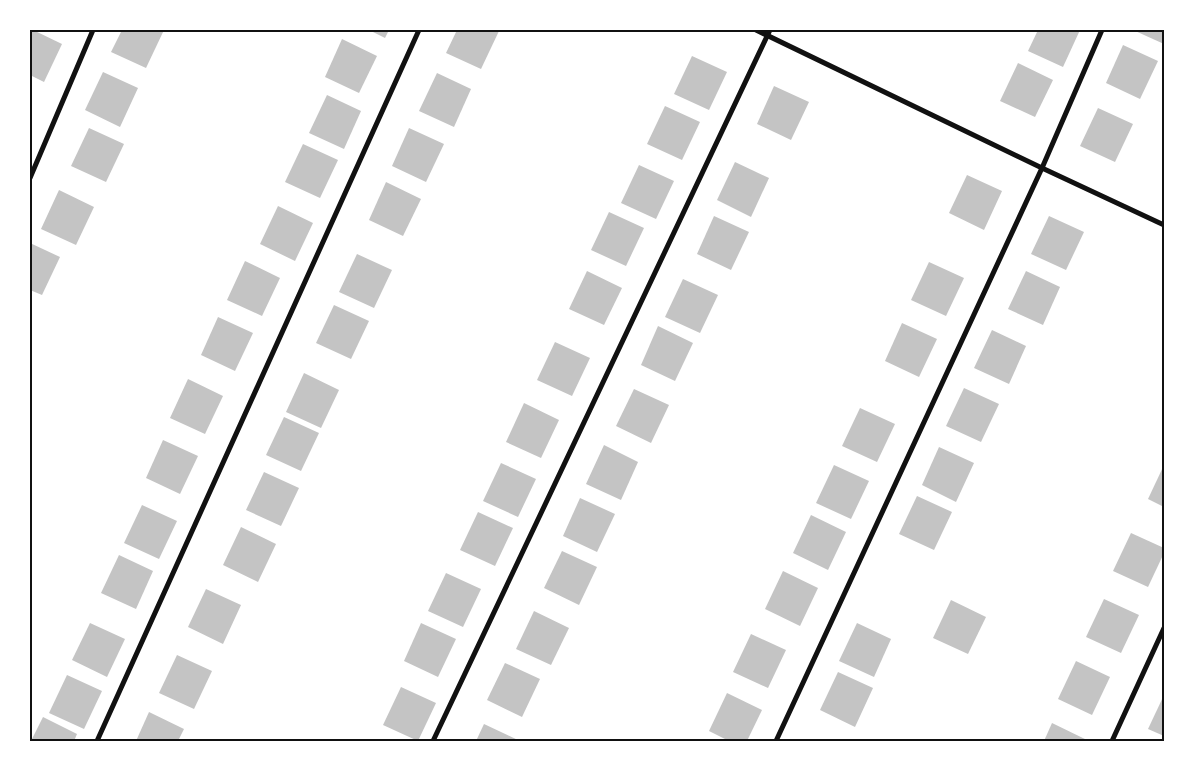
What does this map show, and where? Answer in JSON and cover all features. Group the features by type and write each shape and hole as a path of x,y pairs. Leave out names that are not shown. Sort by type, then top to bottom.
{"street":[{"path":"30,178 93,30"},
{"path":"97,741 419,30"},
{"path":"756,30 768,33 1042,168 1164,225"},
{"path":"776,741 1042,168 1102,30"},
{"path":"433,741 768,33"},
{"path":"1112,741 1164,628"}],"building":[{"path":"30,30 62,44 44,82 30,75"},
{"path":"122,30 164,30 146,68 111,52"},
{"path":"369,30 389,30 385,38"},
{"path":"457,30 499,31 481,69 446,53"},
{"path":"1038,30 1080,30 1063,67 1028,51"},
{"path":"1133,30 1164,30 1164,44"},
{"path":"342,39 377,56 359,93 325,77"},
{"path":"1123,45 1158,61 1140,99 1106,83"},
{"path":"692,56 727,72 709,110 674,94"},
{"path":"1018,63 1053,80 1035,117 1000,101"},
{"path":"103,72 138,88 120,127 85,110"},
{"path":"437,73 471,89 454,127 419,111"},
{"path":"774,86 809,102 791,140 757,124"},
{"path":"327,95 361,111 344,149 309,133"},
{"path":"665,106 700,122 682,160 647,144"},
{"path":"1098,108 1133,124 1115,162 1080,146"},
{"path":"89,128 124,144 106,182 71,166"},
{"path":"409,128 444,144 426,182 392,166"},
{"path":"303,144 338,160 320,198 285,182"},
{"path":"735,162 769,178 751,217 717,200"},
{"path":"639,165 674,181 656,219 621,203"},
{"path":"967,175 1002,191 984,230 949,213"},
{"path":"386,182 421,199 403,236 369,220"},
{"path":"59,190 94,207 76,245 41,229"},
{"path":"278,206 313,223 295,261 260,244"},
{"path":"609,212 644,228 626,266 591,250"},
{"path":"714,216 749,232 731,270 697,254"},
{"path":"1049,216 1084,232 1066,270 1031,254"},
{"path":"30,243 60,257 42,295 30,290"},
{"path":"357,254 392,270 374,308 339,292"},
{"path":"245,261 280,278 262,316 227,300"},
{"path":"929,262 964,278 946,316 911,300"},
{"path":"587,271 622,288 604,325 569,309"},
{"path":"1026,271 1060,287 1043,325 1008,309"},
{"path":"683,279 718,295 700,333 665,317"},
{"path":"334,305 369,321 351,359 316,343"},
{"path":"218,317 253,333 235,371 201,355"},
{"path":"902,323 937,339 919,377 885,361"},
{"path":"658,326 693,343 675,381 641,365"},
{"path":"992,330 1026,346 1009,384 974,368"},
{"path":"555,342 590,358 572,396 537,380"},
{"path":"304,373 339,390 321,428 286,412"},
{"path":"188,379 223,396 205,434 170,418"},
{"path":"964,388 999,404 981,442 946,426"},
{"path":"634,389 669,405 651,443 616,426"},
{"path":"524,403 559,420 541,458 506,442"},
{"path":"860,408 895,424 877,462 842,446"},
{"path":"284,417 319,433 301,471 266,455"},
{"path":"163,440 198,456 180,494 146,478"},
{"path":"604,445 638,462 621,500 586,484"},
{"path":"939,447 974,463 956,502 922,485"},
{"path":"501,463 536,479 518,517 483,501"},
{"path":"834,465 869,481 851,519 816,503"},
{"path":"1164,465 1164,507 1148,499"},
{"path":"264,472 299,488 281,526 246,510"},
{"path":"917,496 952,512 934,550 899,534"},
{"path":"580,498 615,514 597,552 563,536"},
{"path":"142,505 177,521 159,559 124,543"},
{"path":"478,512 513,528 495,566 460,550"},
{"path":"811,515 846,532 828,570 793,553"},
{"path":"241,527 276,544 258,582 223,565"},
{"path":"1131,533 1164,548 1164,553 1148,587 1113,571"},
{"path":"562,551 597,567 579,605 544,588"},
{"path":"119,555 153,571 136,609 101,593"},
{"path":"783,571 818,588 800,626 765,609"},
{"path":"446,573 481,589 463,627 428,611"},
{"path":"206,589 241,605 223,644 188,627"},
{"path":"1104,599 1139,615 1121,653 1086,637"},
{"path":"951,600 986,617 968,654 933,638"},
{"path":"534,611 569,628 551,665 516,649"},
{"path":"90,623 125,639 107,677 72,660"},
{"path":"421,623 456,639 438,677 404,661"},
{"path":"857,623 891,639 874,677 839,661"},
{"path":"751,634 786,650 768,688 733,672"},
{"path":"177,655 212,671 194,709 159,693"},
{"path":"1076,661 1110,677 1092,715 1058,699"},
{"path":"505,663 540,679 522,717 487,700"},
{"path":"838,672 873,688 855,727 820,710"},
{"path":"67,675 102,691 84,729 49,713"},
{"path":"401,687 436,703 418,741 383,725"},
{"path":"727,693 762,710 747,741 729,741 709,731"},
{"path":"1164,695 1164,736 1148,729"},
{"path":"149,712 184,729 178,741 136,741"},
{"path":"43,717 77,734 74,741 31,741"},
{"path":"1052,723 1087,740 1044,741"},
{"path":"484,724 520,741 476,741"}]}
